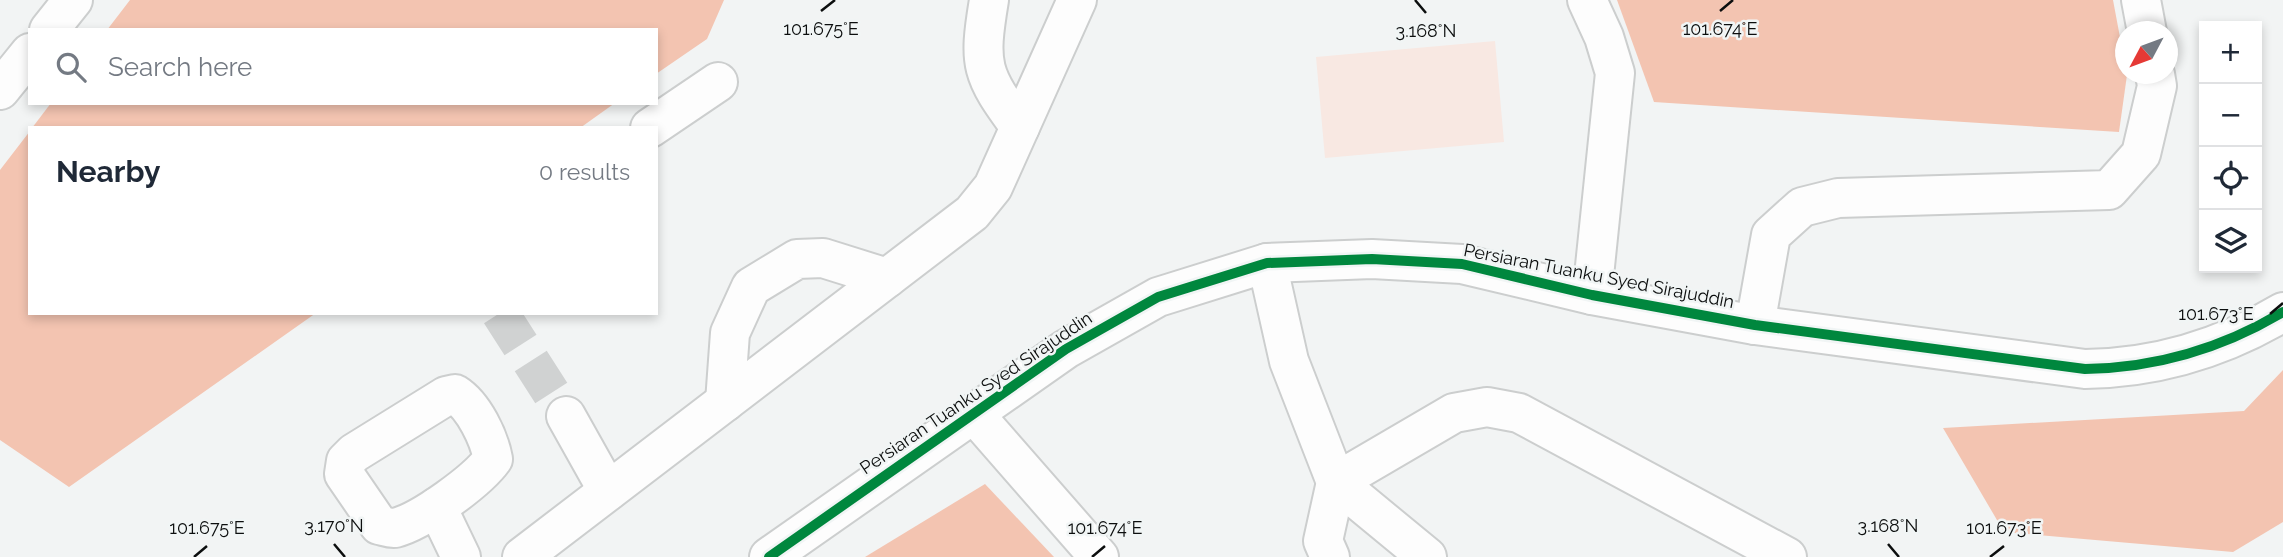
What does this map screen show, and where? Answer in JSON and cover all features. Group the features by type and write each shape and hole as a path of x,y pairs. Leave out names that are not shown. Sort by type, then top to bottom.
{"street":[{"path":"51,28 73,0"},
{"path":"989,0 981,47 990,86 1020,127"},
{"path":"522,557 972,213 993,187 1077,0"},
{"path":"1587,0 1604,37 1615,73 1592,295"},
{"path":"2141,0 2145,21"},
{"path":"0,90 28,55"},
{"path":"653,126 718,82"},
{"path":"1755,325 1771,236 1802,207 1838,198 2109,190 2141,154 2157,84"},
{"path":"725,402 730,333 751,287 797,260 823,258 887,278"},
{"name":"Persiaran Tuanku Syed Sirajuddin","path":"769,557 1066,349 1158,297 1267,263 1372,259 1462,264 1592,295 1755,325 2085,369 2132,368 2249,332 2283,312"},
{"path":"1267,263 1289,360 1336,482 1427,557"},
{"path":"1330,557 1323,541 1336,482 1454,413 1488,407 1519,414 1787,557"},
{"path":"974,414 1099,557"},
{"path":"566,416 608,491"},
{"path":"437,507 461,557"}],"shaded area":[{"path":"130,0 724,0 707,39 658,73 658,28 109,28"},
{"path":"1617,0 2113,0 2117,21 2115,84 2126,84 2119,132 1654,102"},
{"path":"1495,41 1504,142 1325,158 1316,57"},
{"path":"49,105 612,105 583,126 34,126"},
{"path":"28,134 28,315 313,315 69,487 0,440 0,170"},
{"path":"2283,370 2283,522 2233,552 2004,532 1943,428 2244,411"},
{"path":"985,484 1054,557 865,557"}],"tunnel":[{"path":"501,315 566,416"}],"cycle path":[{"path":"769,557 1066,349 1158,297 1267,263 1372,259 1462,264 1592,295 1755,325 2085,369 2138,365 2188,354 2236,336 2283,312"}]}
